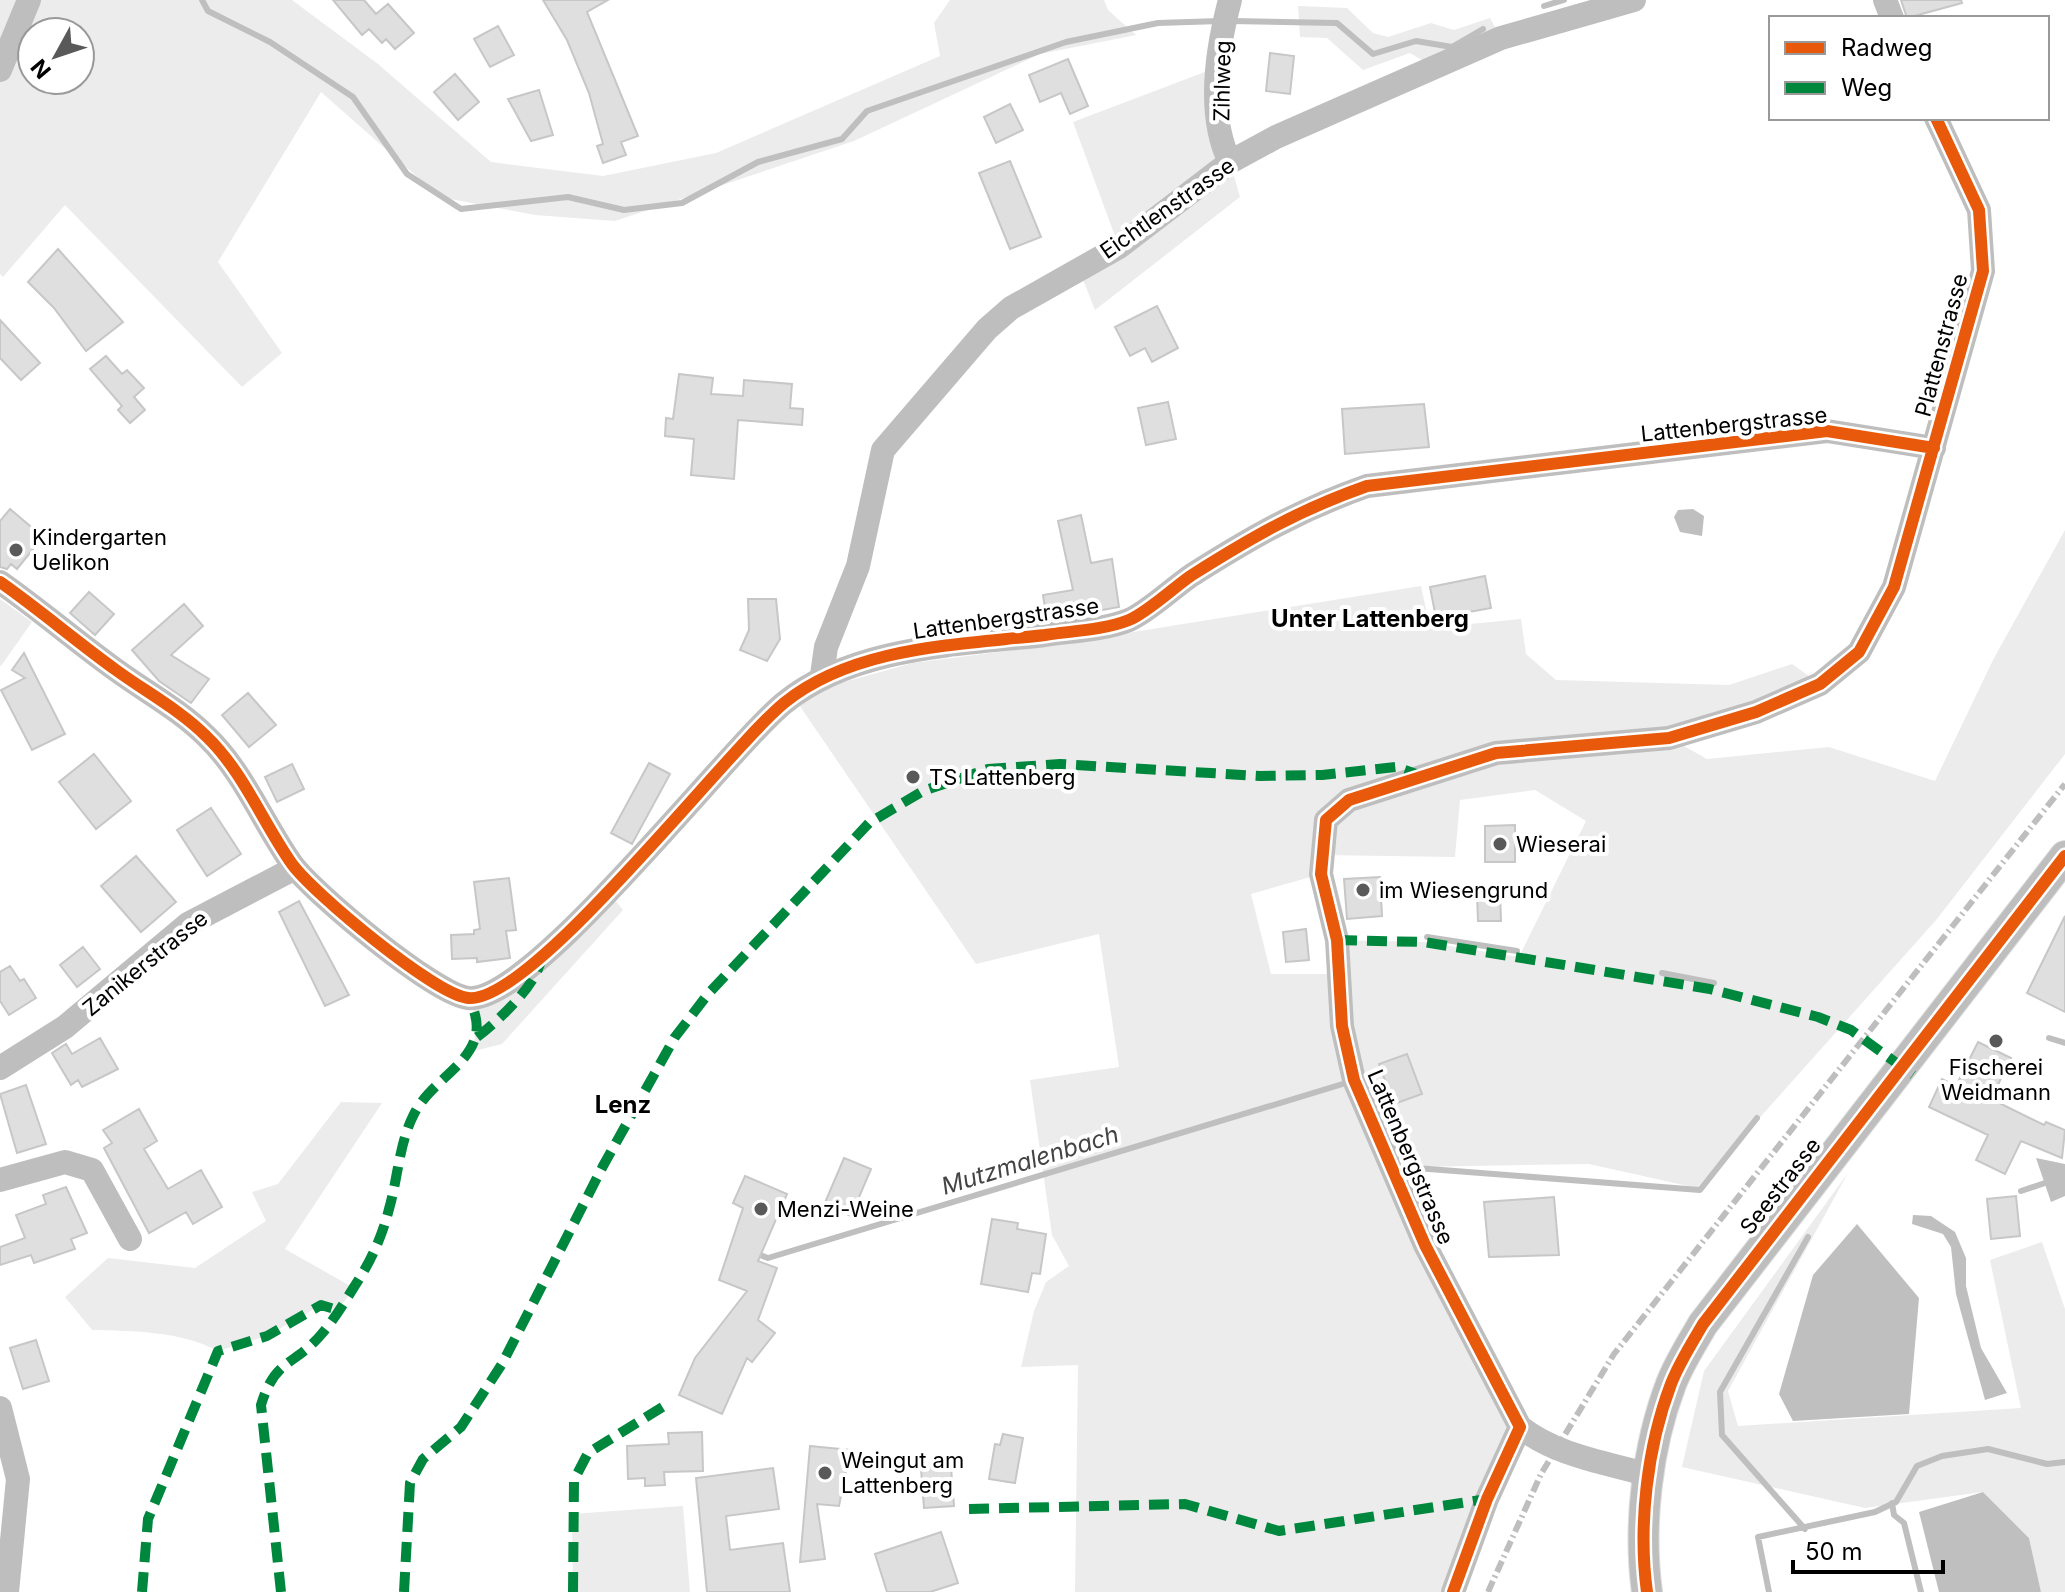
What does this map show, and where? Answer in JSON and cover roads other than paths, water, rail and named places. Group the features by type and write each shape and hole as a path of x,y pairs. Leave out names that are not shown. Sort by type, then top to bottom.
{"main road":[{"name":"Seestrasse","path":"1647,1592 1643,1524 1649,1475 1671,1385 1703,1324 1765,1239 2065,856"}],"street":[{"path":"0,70 29,0"},
{"name":"Eichtlenstrasse","path":"822,675 826,647 858,566 883,450 987,329 1011,308 1119,247 1230,162 1276,137 1501,38 1634,0"},
{"name":"Zihlweg","path":"1226,15 1219,45 1218,87 1221,137 1230,162"},
{"name":"Plattenstrasse","path":"1934,448 1983,271 1979,210 1937,120"},
{"name":"Lattenbergstrasse","path":"295,868 381,944 438,984 468,998 489,994 513,982 568,934 759,724 822,675 941,647 1069,632 1131,619 1161,595 1262,530 1305,508 1367,486 1827,431 1934,448 1894,587 1859,652 1820,684 1756,712 1669,738 1496,753 1349,800 1326,820 1321,874 1337,940 1342,1026 1354,1080 1425,1245 1520,1427"},
{"path":"0,582 208,737 235,772 295,868"},
{"name":"Zanikerstrasse","path":"0,1068 74,1020 188,924 295,868"},
{"path":"0,1180 65,1162 92,1170 130,1239"},
{"path":"0,1408 18,1479 7,1592"},
{"path":"1453,1592 1487,1499 1520,1427 1539,1442 1571,1454 1649,1475"}],"waterway":[{"path":"202,0 208,11 270,42 353,97 407,174 461,209 568,197 624,210 682,203 758,162 842,139 867,111 1066,42 1158,23 1220,21"},
{"path":"1544,6 1564,0"},
{"path":"1231,21 1337,23 1373,54 1416,41 1452,47 1483,29"},
{"path":"1427,937 1517,951"},
{"path":"1662,973 1714,983"},
{"path":"2049,1038 2065,1043"},
{"name":"Mutzmalenbach","path":"755,1253 768,1258 1346,1083"},
{"name":"Mutzmalenbach","path":"1403,1167 1700,1190 1757,1118"},
{"name":"Mutzmalenbach","path":"2021,1191 2045,1183"},
{"path":"1805,1529 1722,1435 1720,1392 1808,1237"},
{"path":"1769,1592 1758,1537 1875,1512 1896,1502 1917,1466 1942,1456 1988,1449 2047,1464 2065,1462"},
{"path":"1892,1503 1894,1515 1904,1523 1921,1592"}],"railway":[{"path":"1488,1592 1541,1474 1614,1354 2065,784"}],"place":[{"name":"Kindergarten Uelikon","path":"16,550"},
{"name":"TS Lattenberg","path":"913,777"},
{"name":"Wieserai","path":"1500,844"},
{"name":"im Wiesengrund","path":"1363,890"},
{"name":"Fischerei Weidmann","path":"1996,1041"},
{"name":"Menzi-Weine","path":"761,1209"},
{"name":"Weingut am Lattenberg","path":"825,1473"}],"district":[{"name":"Unter Lattenberg","path":"1370,618"},
{"name":"Lenz","path":"623,1104"}]}
